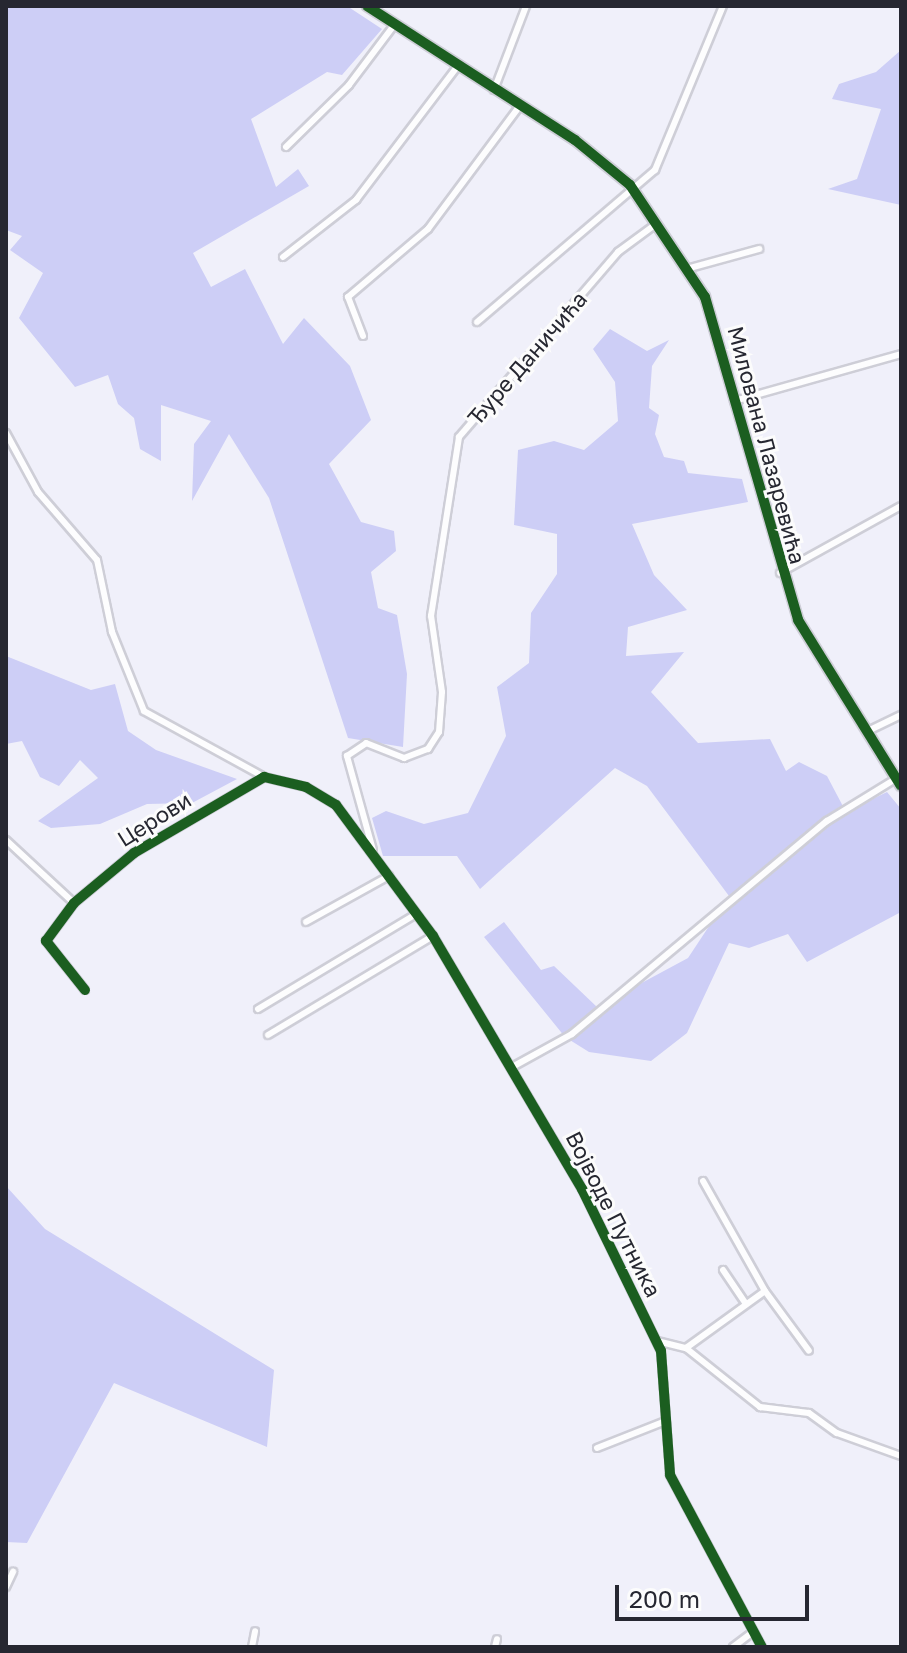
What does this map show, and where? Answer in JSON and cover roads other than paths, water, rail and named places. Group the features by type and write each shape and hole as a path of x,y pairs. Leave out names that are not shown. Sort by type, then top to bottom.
{"street":[{"name":"Милована Лазаревића","path":"367,6 630,185 705,297 780,573 806,636 899,782"},
{"path":"494,90 526,6"},
{"path":"477,322 630,185 661,162 723,6"},
{"path":"286,147 349,85 395,24"},
{"path":"283,257 356,200 457,67"},
{"path":"363,336 348,297 428,229 519,107"},
{"name":"Ђуре Даничића","path":"374,853 347,756 366,743 404,758 428,749 439,732 442,692 431,616 459,437 618,252 656,224"},
{"path":"686,269 759,249"},
{"path":"734,401 901,354"},
{"path":"6,433 32,484 97,560 112,632 144,711 264,777"},
{"path":"780,573 901,506"},
{"path":"868,731 901,715"},
{"name":"Војводе Путника","path":"264,777 319,792 357,827 433,936 514,1066 657,1341 663,1422 678,1495 762,1647"},
{"name":"Церови","path":"85,990 46,947 74,903 134,853 264,777"},
{"path":"514,1066 572,1034 827,821 899,782"},
{"path":"6,840 74,903"},
{"path":"306,922 389,876"},
{"path":"258,1009 416,914"},
{"path":"268,1035 433,936"},
{"path":"703,1181 765,1291 809,1351"},
{"path":"723,1270 746,1304"},
{"path":"686,1348 765,1291"},
{"path":"657,1341 686,1348 742,1398 809,1413 837,1433 901,1456"},
{"path":"597,1448 663,1422"},
{"path":"6,1587 13,1572"},
{"path":"252,1647 255,1631"},
{"path":"733,1647 753,1632"}]}
